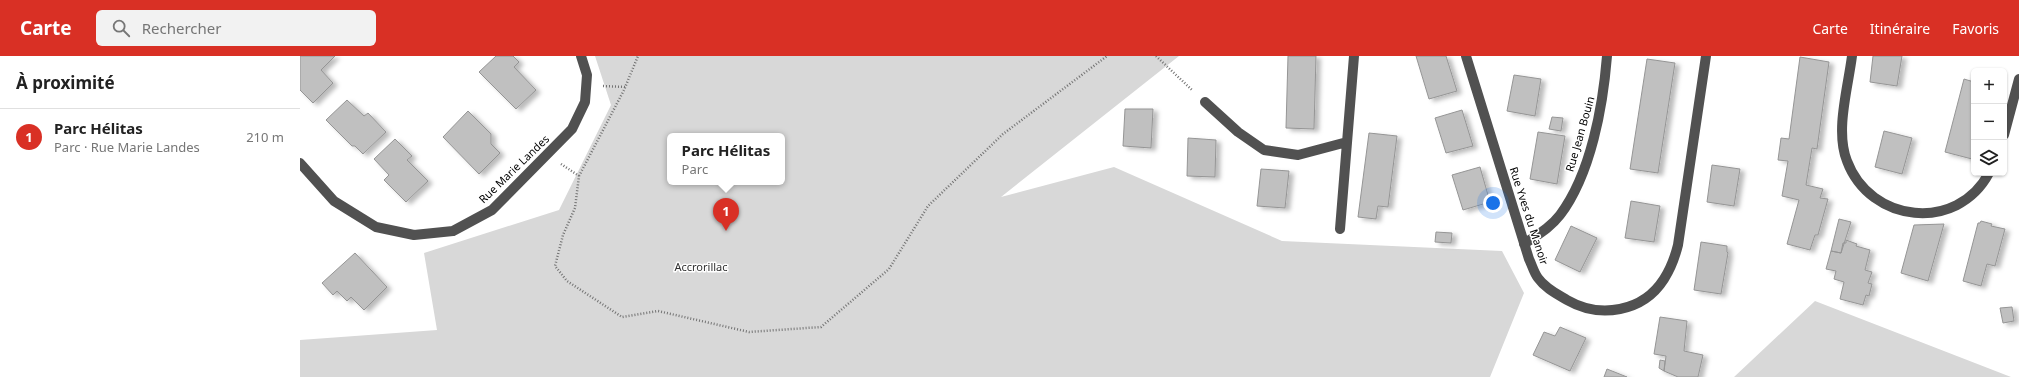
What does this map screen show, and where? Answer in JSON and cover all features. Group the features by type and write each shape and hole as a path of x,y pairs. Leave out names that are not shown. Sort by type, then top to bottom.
{"street":[{"name":"Rue Marie Landes","path":"300,163 334,202 376,227 414,235 453,231 492,210 572,129 585,102 587,75 581,56"},
{"path":"1340,229 1354,56"},
{"name":"Rue Yves du Manoir","path":"1466,56 1524,244 1538,279 1553,292 1579,307 1602,312 1622,309 1636,303 1652,292 1663,280 1673,264 1678,245 1706,56"},
{"name":"Rue Jean Bouin","path":"1524,244 1545,230 1559,216 1571,198 1582,175 1603,97 1607,56"},
{"path":"1852,56 1842,125 1842,144 1847,162 1856,179 1872,197 1891,208 1912,213 1933,213 1955,206 1974,193 1987,176"},
{"path":"2007,124 2019,79"},
{"path":"1205,102 1238,132 1264,150 1298,155 1347,142"}],"path":[{"path":"638,56 625,87 579,176 575,208 563,235 555,266 567,281 622,317 658,310 749,332 821,327 889,269 928,206 1003,134 1107,56"},
{"path":"1156,56 1205,102"},
{"path":"587,84 625,87"},
{"path":"548,155 579,176"}],"green space":[{"name":"Accrorillac","path":"595,56 1179,56 1001,197 1114,167 1282,241 1502,251 1524,293 1490,377 300,377 300,340 437,330 424,253 559,210 611,105"},
{"path":"1815,301 2011,377 1734,377"}],"building":[{"path":"300,56 335,56 321,70 333,83 313,103 300,90"},
{"path":"496,56 513,56 519,62 514,67 536,90 516,109 479,72"},
{"path":"1288,56 1316,56 1314,129 1286,128"},
{"path":"1416,56 1446,56 1457,91 1429,99"},
{"path":"1873,56 1902,56 1897,86 1870,82"},
{"path":"1800,57 1829,62 1817,149 1812,148 1806,185 1823,189 1820,198 1828,199 1818,235 1815,235 1810,250 1787,244 1799,200 1782,196 1788,161 1778,160 1781,138 1789,139"},
{"path":"1647,59 1675,63 1658,173 1630,169"},
{"path":"1514,75 1541,79 1535,116 1507,111"},
{"path":"1964,79 1971,81 1971,159 1945,152"},
{"path":"347,100 364,116 368,113 386,132 363,154 355,146 352,146 326,120"},
{"path":"1125,109 1153,109 1151,148 1123,146"},
{"path":"1462,110 1473,146 1446,153 1435,118"},
{"path":"468,111 491,134 491,144 500,153 479,174 443,137"},
{"path":"1552,117 1563,118 1561,131 1549,129"},
{"path":"1884,131 1912,138 1902,174 1875,167"},
{"path":"1538,132 1565,136 1557,184 1530,179"},
{"path":"1369,133 1397,136 1388,207 1378,206 1376,219 1358,217"},
{"path":"1188,138 1216,140 1215,177 1187,176"},
{"path":"395,139 412,156 407,160 428,181 406,202 384,180 389,175 374,159"},
{"path":"1712,165 1740,169 1734,206 1707,202"},
{"path":"1480,167 1490,202 1463,210 1452,175"},
{"path":"1261,169 1289,171 1285,208 1257,206"},
{"path":"1631,201 1660,206 1654,242 1625,238"},
{"path":"1839,219 1851,222 1841,253 1831,251"},
{"path":"1981,221 1992,224 1991,226 2005,229 1995,266 1987,264 1981,286 1963,281 1978,223"},
{"path":"1944,224 1928,281 1901,273 1914,225"},
{"path":"1571,226 1597,238 1580,272 1555,260"},
{"path":"1436,232 1452,233 1451,243 1435,242"},
{"path":"1846,240 1857,244 1856,246 1870,250 1865,270 1872,272 1868,283 1872,284 1869,296 1866,295 1863,305 1840,299 1844,282 1834,279 1836,271 1826,269 1831,251 1841,253 1843,243 1846,243"},
{"path":"1701,242 1727,246 1728,253 1721,294 1694,290"},
{"path":"355,253 387,287 364,310 351,297 347,301 337,291 333,295 322,283"},
{"path":"2012,307 2014,321 2003,323 2000,308"},
{"path":"1660,317 1687,321 1684,351 1703,355 1698,377 1678,377 1664,371 1666,356 1654,354"},
{"path":"1560,327 1586,338 1570,371 1533,355 1544,332 1555,336"},
{"path":"1660,360 1665,361 1664,371 1659,368"},
{"path":"1607,369 1627,377 1604,377"}],"place":[{"name":"Parc Hélitas","path":"726,231"}]}
